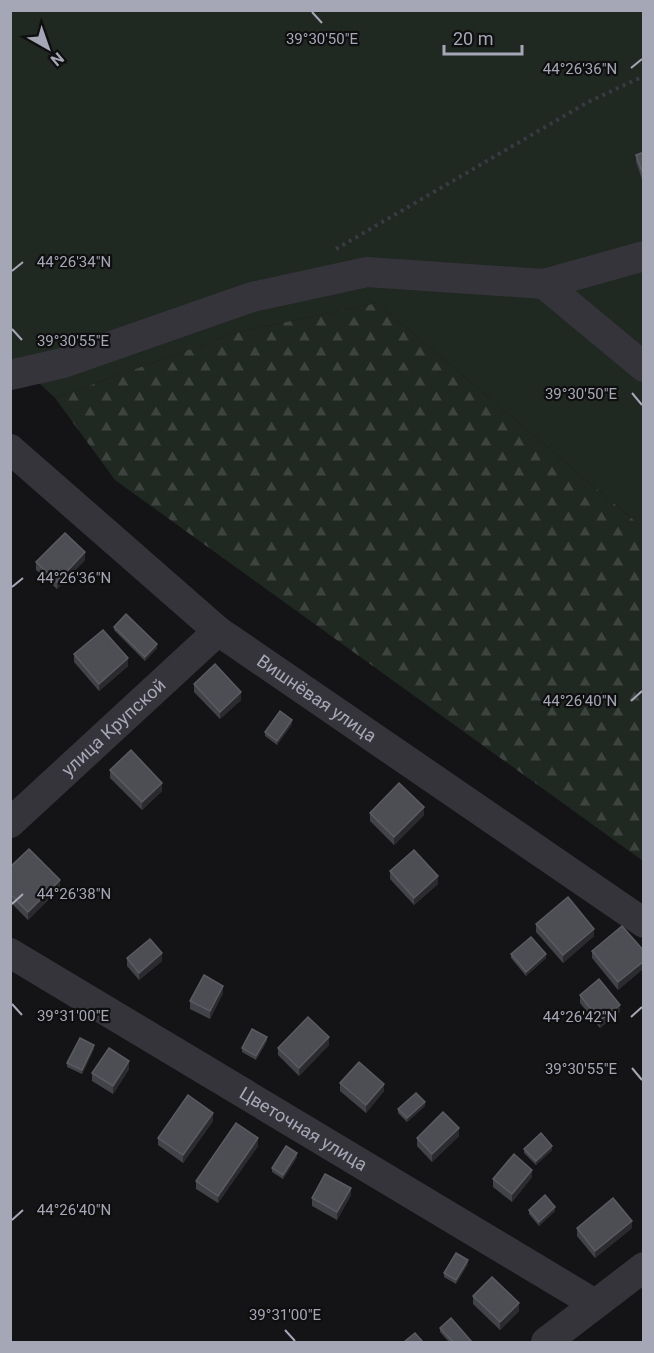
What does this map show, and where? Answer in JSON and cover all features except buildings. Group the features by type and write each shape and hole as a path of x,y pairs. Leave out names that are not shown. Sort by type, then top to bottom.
{"street":[{"path":"10,375 63,363 252,297 367,273 544,284 644,256"},
{"path":"544,284 644,368"},
{"name":"Вишнёвая улица","path":"10,449 218,632 644,923"},
{"name":"улица Крупской","path":"10,823 218,632"},
{"name":"Цветочная улица","path":"10,953 595,1304"},
{"path":"546,1342 644,1267"}],"path":[{"path":"334,250 588,102 644,76"}],"green space":[{"path":"10,11 643,11 643,528 377,303 238,332 55,398 11,357"},
{"path":"377,303 643,528 643,861 115,480 55,398 238,332"}]}
